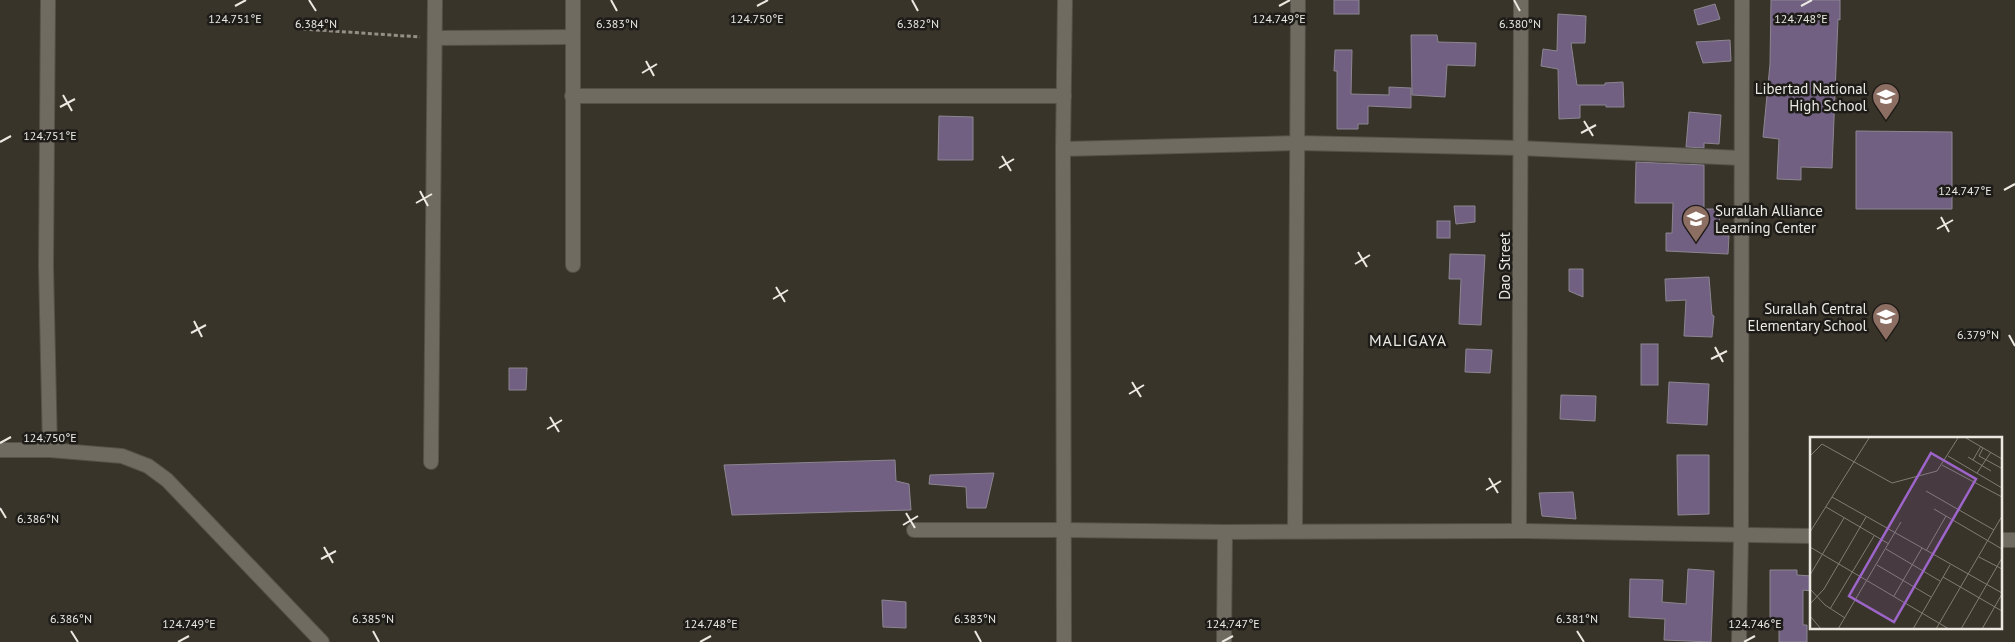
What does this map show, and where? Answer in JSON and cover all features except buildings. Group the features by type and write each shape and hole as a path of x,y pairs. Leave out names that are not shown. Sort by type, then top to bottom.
{"street":[{"path":"48,0 46,266 50,450"},
{"path":"431,462 435,0"},
{"path":"573,0 573,265"},
{"path":"1064,642 1063,150 1065,0"},
{"path":"1295,531 1298,0"},
{"name":"Dao Street","path":"1519,531 1521,0"},
{"path":"1739,642 1742,0"},
{"path":"436,38 573,36"},
{"path":"572,96 1064,96"},
{"path":"1063,150 1297,143 1521,148 1742,158"},
{"path":"0,450 50,450 122,456 148,466 167,480 322,642"},
{"path":"914,530 1519,531 1810,536"},
{"path":"1224,642 1225,532"},
{"path":"2002,540 2015,540"}],"path":[{"path":"303,29 436,38"}],"place":[{"name":"Libertad National High School","path":"1886,121"},
{"name":"Surallah Alliance Learning Center","path":"1696,243"},
{"name":"Surallah Central Elementary School","path":"1886,341"}],"district":[{"name":"MALIGAYA","path":"1408,340"}]}
